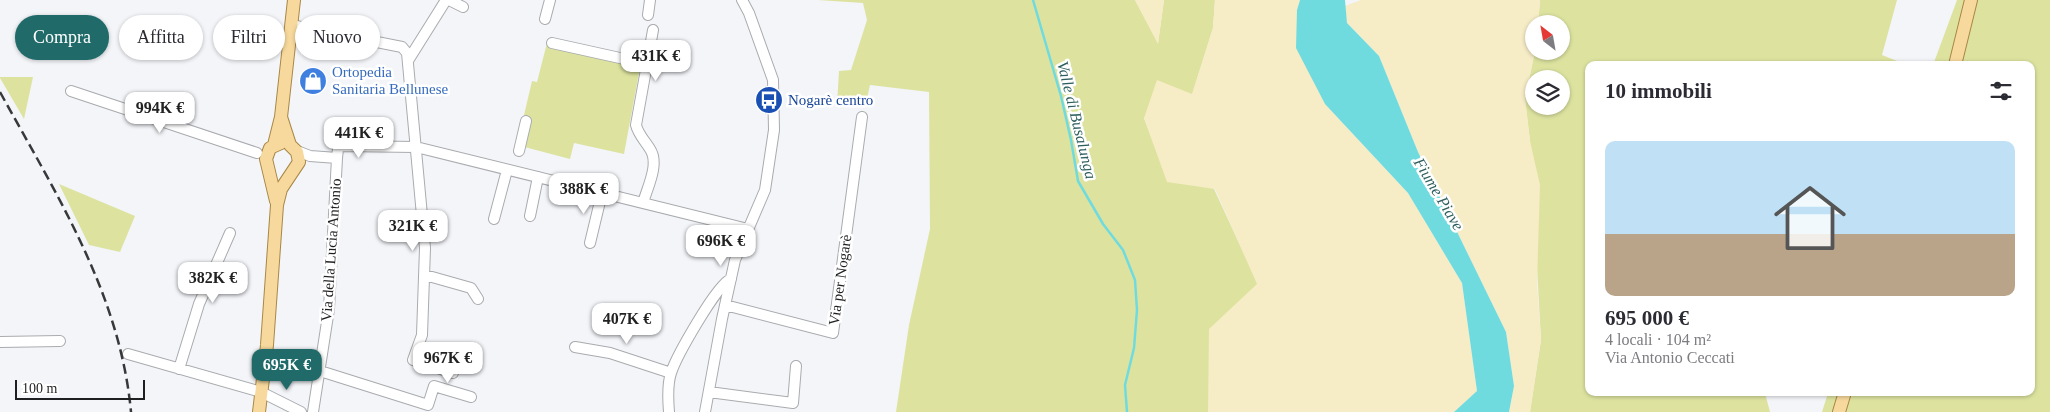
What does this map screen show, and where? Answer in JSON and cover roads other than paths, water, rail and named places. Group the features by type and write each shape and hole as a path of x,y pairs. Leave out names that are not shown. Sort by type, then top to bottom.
{"main road":[{"path":"277,205 266,159 274,145 281,117 294,0"},
{"path":"1956,61 1971,0"},
{"path":"259,412 267,345 277,205 281,189 294,171 295,153 281,117"},
{"path":"274,145 280,143 295,153"},
{"path":"270,170 280,175 290,174"},
{"path":"1839,412 1844,396"}],"street":[{"path":"408,59 448,0 462,7"},
{"path":"546,19 550,0"},
{"path":"648,15 650,0"},
{"path":"705,412 735,260 765,190 774,130 773,80 749,13 742,0"},
{"path":"291,25 402,47 407,53 426,248 422,335 413,360 453,373 457,355 469,349"},
{"path":"643,203 654,159 652,151 638,132 636,125 653,30"},
{"path":"552,43 647,64"},
{"path":"71,91 257,153"},
{"name":"Via per Nogarè","path":"725,305 833,333 862,117"},
{"path":"519,151 526,121"},
{"path":"295,153 337,158 338,149 341,146 416,147 748,229"},
{"name":"Via della Lucia Antonio","path":"313,412 329,309 337,158"},
{"path":"494,219 507,170"},
{"path":"530,216 538,177"},
{"path":"590,243 602,193"},
{"path":"179,369 199,304 230,233"},
{"path":"425,275 471,288 478,299"},
{"path":"669,412 668,397 671,373 707,305 725,281 731,279"},
{"path":"0,342 60,341"},
{"path":"575,347 610,353 671,373"},
{"path":"128,354 261,392 301,412"},
{"path":"709,392 793,403 796,366"},
{"path":"320,370 428,405 434,386 471,397"}],"water":[{"path":"1300,0 1345,0 1347,23 1379,56 1418,152 1506,332 1514,386 1509,412 1454,412 1477,391 1462,283 1408,193 1325,104 1296,48 1297,10"}],"waterway":[{"name":"Valle di Busalunga","path":"1033,0 1061,96 1078,181 1103,224 1123,250 1135,280 1137,310 1134,348 1125,385 1127,412"}],"railway":[{"path":"0,92 43,168 82,246 99,285 114,326 125,368 131,412"}],"place":[{"name":"Ortopedia Sanitaria Bellunese","path":"313,81"},
{"name":"Nogarè centro","path":"769,100"}],"water label":[{"name":"Fiume Piave","path":"1439,194"}]}
